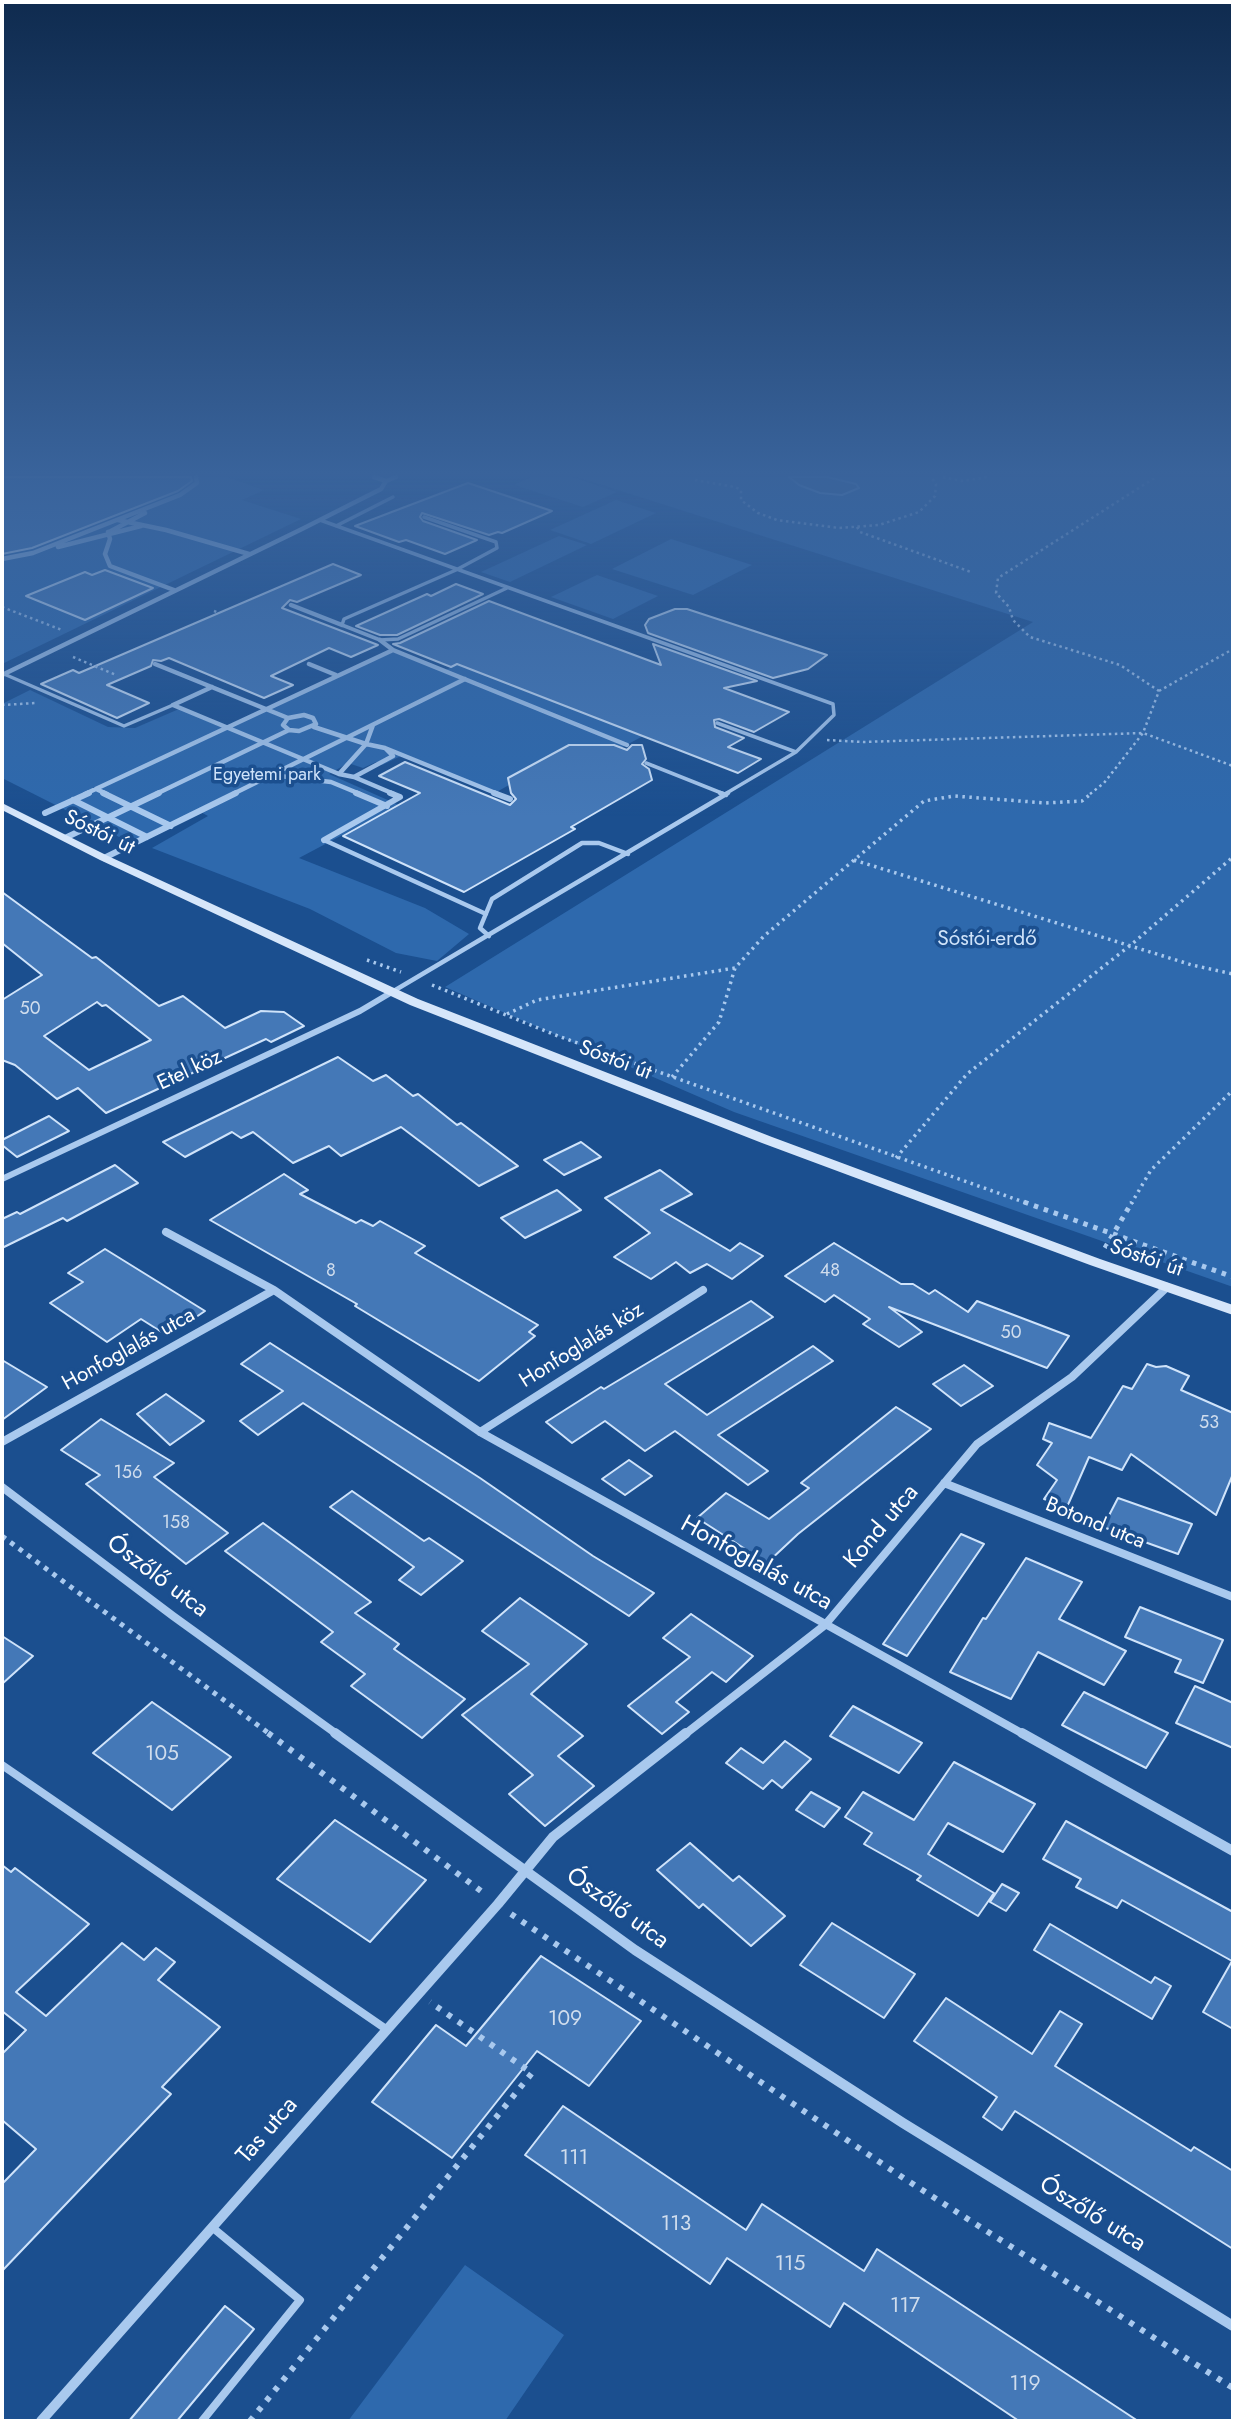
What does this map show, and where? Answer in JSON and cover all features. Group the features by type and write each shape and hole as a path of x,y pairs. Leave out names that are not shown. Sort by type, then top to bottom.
{"main road":[{"name":"Sóstói út","path":"2,806 104,858 392,992 608,1079 1095,1262 1233,1310"}],"street":[{"path":"3,674 174,590"},
{"path":"291,605 342,625"},
{"path":"380,640 393,650 627,745"},
{"path":"45,813 393,650"},
{"path":"155,664 288,718 309,716 317,722 314,727"},
{"path":"309,664 336,675"},
{"path":"104,858 464,679"},
{"path":"173,705 212,687"},
{"path":"173,705 301,760 354,777 400,797 324,841"},
{"path":"288,718 283,725 289,730"},
{"path":"332,783 343,775 366,744 373,725"},
{"path":"65,838 289,730 299,731 314,727 345,739 385,748 510,799"},
{"path":"354,777 393,757 385,748"},
{"path":"271,775 332,783 387,806"},
{"path":"96,789 171,826"},
{"path":"73,800 148,838"},
{"name":"Etel köz","path":"2,1178 360,1011 392,992"},
{"name":"Honfoglalás utca","path":"166,1232 274,1290 480,1432 1233,1851"},
{"name":"Kond utca","path":"527,1870 552,1837 825,1625 977,1444 1072,1377 1167,1287"},
{"name":"Honfoglalás utca","path":"2,1441 274,1290"},
{"name":"Honfoglalás köz","path":"480,1432 703,1290"},
{"name":"Botond utca","path":"944,1483 1233,1597"},
{"name":"Ószőlő utca","path":"2,1487 184,1624 635,1950 904,2123 1233,2326"},
{"name":"Tas utca","path":"41,2421 527,1870"}],"lane":[{"path":"410,590 344,619 342,625 380,640 398,639 503,590"},
{"path":"392,992 796,752 834,715 833,704 513,590"},
{"path":"3,674 124,726 173,705"},
{"path":"717,723 796,752"},
{"path":"646,764 726,795"},
{"path":"324,841 486,914"},
{"path":"489,936 480,928 492,899 582,843 599,843 628,854"},
{"path":"2,1765 386,2029"},
{"path":"202,2421 300,2300 212,2227"}],"path":[{"path":"996,590 1009,607 1013,620 1030,637 1120,664 1159,691"},
{"path":"2,607 69,632"},
{"path":"214,611 219,613"},
{"path":"672,1077 719,1022 735,968 764,936 924,801 954,796 1046,803 1082,801 1104,783 1143,733 1159,691 1233,649"},
{"path":"73,657 116,675"},
{"path":"809,740 875,742 1143,733 1233,766"},
{"path":"896,1158 967,1074 1132,944 1233,857"},
{"path":"854,860 1132,944 1192,965 1233,974"},
{"path":"366,959 558,1037 1233,1277"},
{"path":"506,1014 537,1000 735,968"},
{"path":"1095,1262 1151,1170 1233,1090"},
{"path":"2,1536 534,1931 905,2179 1233,2388"},
{"path":"250,2421 532,2073 418,1993"}],"green space":[{"path":"2,590 154,590 2,664"},
{"path":"565,590 641,590 658,596 613,619 551,597"},
{"path":"678,590 703,590 693,595"},
{"name":"Sóstói-erdő","path":"933,590 1233,590 1233,1287 734,1112 445,987 1033,622"},
{"name":"Egyetemi park","path":"393,652 444,671 457,664 643,736 608,755 584,745 569,745 509,777 509,785 493,794 401,756 382,765 376,762 363,768 348,763 329,774 399,805 299,858 425,908 469,934 437,961 396,953 310,909 152,848 208,816 199,811 133,844 2,778 2,704 30,690 108,727 135,728 179,709 226,729"},
{"path":"465,2265 564,2335 505,2421 348,2421"}],"building":[{"path":"41,590 149,590 85,620 26,596"},
{"path":"272,590 325,590 297,602 290,600 282,608 378,645 351,657 329,648 271,676 293,685 264,698 169,658 153,660 151,666 107,685 149,703 117,718 41,684 73,670 79,673"},
{"path":"443,590 472,590 483,594 397,635 380,635 356,626 427,594 431,596"},
{"path":"489,601 661,665 653,644 757,681 724,688 789,712 754,732 719,719 714,720 715,727 744,738 728,747 761,759 738,773 457,664 451,667 393,644"},
{"path":"675,609 687,609 827,655 808,669 773,678 648,633 645,625 649,619"},
{"path":"569,745 614,745 627,750 632,745 642,745 646,759 642,764 649,769 652,780 571,827 575,829 464,892 343,836 420,793 379,776 405,762 510,805 516,799 511,793 508,778"},
{"path":"2,892 92,958 96,957 159,1006 183,996 225,1028 261,1011 284,1012 304,1026 271,1042 266,1039 106,1113 78,1088 57,1099 15,1065 2,1060 2,1000 42,975 2,943","holes":["97,1002 102,1006 106,1005 151,1040 89,1070 44,1036"]},
{"path":"338,1057 373,1081 386,1075 413,1096 418,1094 457,1125 461,1123 518,1166 479,1186 401,1127 341,1156 329,1146 293,1163 253,1132 241,1138 232,1132 185,1157 163,1142"},
{"path":"49,1116 69,1131 17,1157 2,1145 2,1140"},
{"path":"581,1142 601,1157 564,1175 544,1160"},
{"path":"115,1165 138,1183 67,1221 63,1218 2,1248 2,1219 17,1212 20,1214"},
{"path":"660,1170 692,1194 661,1210 730,1251 740,1243 763,1256 732,1279 707,1264 690,1273 676,1262 651,1279 614,1257 650,1233 605,1198"},
{"path":"284,1174 308,1190 300,1194 356,1223 361,1220 373,1226 380,1221 425,1246 415,1253 538,1325 529,1332 535,1336 479,1381 355,1306 357,1304 210,1220"},
{"path":"557,1190 581,1210 525,1238 501,1218"},
{"path":"834,1243 901,1284 913,1284 929,1294 935,1290 968,1312 977,1301 1069,1336 1047,1368 889,1307 922,1332 899,1347 863,1324 870,1319 834,1295 825,1302 785,1276"},
{"path":"105,1249 205,1311 168,1336 141,1319 107,1342 50,1303 83,1282 68,1273"},
{"path":"751,1301 773,1317 665,1384 707,1415 813,1346 833,1361 718,1435 768,1471 748,1485 675,1431 645,1451 605,1421 572,1443 546,1422 601,1387 604,1389"},
{"path":"270,1343 480,1478 593,1556 654,1593 629,1616 303,1403 258,1435 240,1421 283,1391 241,1364"},
{"path":"2,1360 47,1387 2,1420"},
{"path":"1147,1364 1166,1366 1189,1376 1181,1390 1233,1413 1233,1474 1216,1515 1131,1454 1122,1470 1089,1457 1067,1507 1044,1499 1057,1480 1037,1465 1052,1443 1043,1439 1049,1423 1091,1438 1123,1386 1132,1389"},
{"path":"964,1365 993,1386 961,1406 933,1384"},
{"path":"166,1394 204,1421 170,1445 137,1414"},
{"path":"896,1407 931,1429 798,1534 767,1563 697,1518 726,1493 769,1519 809,1488 801,1483"},
{"path":"101,1419 174,1463 154,1477 228,1533 186,1564 86,1484 100,1475 61,1450"},
{"path":"629,1460 652,1476 625,1495 602,1479"},
{"path":"352,1491 424,1541 429,1538 463,1561 421,1595 399,1580 414,1567 330,1507"},
{"path":"1118,1498 1192,1524 1178,1554 1103,1527"},
{"path":"263,1523 371,1602 355,1613 399,1644 394,1649 465,1699 422,1738 351,1686 365,1674 321,1642 333,1632 225,1551"},
{"path":"961,1534 984,1544 907,1656 883,1644"},
{"path":"1026,1558 1082,1582 1059,1619 1126,1651 1104,1685 1038,1652 1011,1699 950,1672 983,1618 986,1619"},
{"path":"520,1598 587,1644 531,1694 583,1736 558,1756 594,1786 545,1826 509,1794 533,1775 462,1715 529,1664 482,1631"},
{"path":"1140,1607 1223,1640 1203,1683 1175,1672 1181,1660 1125,1637"},
{"path":"691,1614 753,1656 726,1682 712,1672 676,1702 689,1712 662,1734 628,1706 690,1657 663,1638"},
{"path":"2,1636 33,1656 2,1684"},
{"path":"1195,1686 1233,1703 1233,1748 1176,1723"},
{"path":"1084,1692 1168,1733 1146,1768 1062,1725"},
{"path":"152,1702 231,1757 172,1810 93,1753"},
{"path":"853,1706 922,1743 899,1773 830,1736"},
{"path":"785,1741 811,1759 782,1788 772,1780 763,1789 726,1763 741,1748 763,1763"},
{"path":"954,1762 1035,1804 1003,1852 948,1823 928,1854 994,1893 978,1916 917,1880 921,1876 864,1844 872,1833 845,1817 863,1792 914,1820"},
{"path":"811,1792 840,1808 824,1827 796,1810"},
{"path":"335,1820 426,1880 370,1942 277,1879"},
{"path":"1066,1821 1233,1912 1233,2029 1203,2012 1232,1961 1122,1900 1117,1908 1076,1887 1081,1879 1043,1859"},
{"path":"690,1843 733,1881 739,1876 785,1916 751,1946 703,1904 699,1908 657,1870"},
{"path":"2,1865 11,1872 15,1868 89,1924 16,1992 46,2016 122,1943 144,1960 156,1948 175,1962 158,1980 220,2027 162,2087 171,2094 2,2271 2,2184 36,2149 2,2120 2,2054 26,2030 2,2011"},
{"path":"1002,1884 1019,1893 1006,1911 990,1902"},
{"path":"832,1923 915,1974 884,2018 800,1965"},
{"path":"1050,1924 1151,1983 1155,1977 1171,1986 1152,2019 1034,1950"},
{"path":"541,1956 641,2021 589,2086 537,2051 452,2158 372,2102 436,2025 466,2046"},
{"path":"946,1998 1032,2054 1060,2011 1082,2024 1055,2066 1191,2151 1194,2147 1233,2171 1233,2249 1015,2111 1002,2130 983,2117 997,2097 914,2041"},
{"path":"563,2106 746,2230 762,2204 864,2271 877,2249 1138,2421 1019,2421 844,2303 830,2327 727,2258 710,2284 525,2155"},
{"path":"225,2306 254,2329 177,2421 129,2421"}]}
